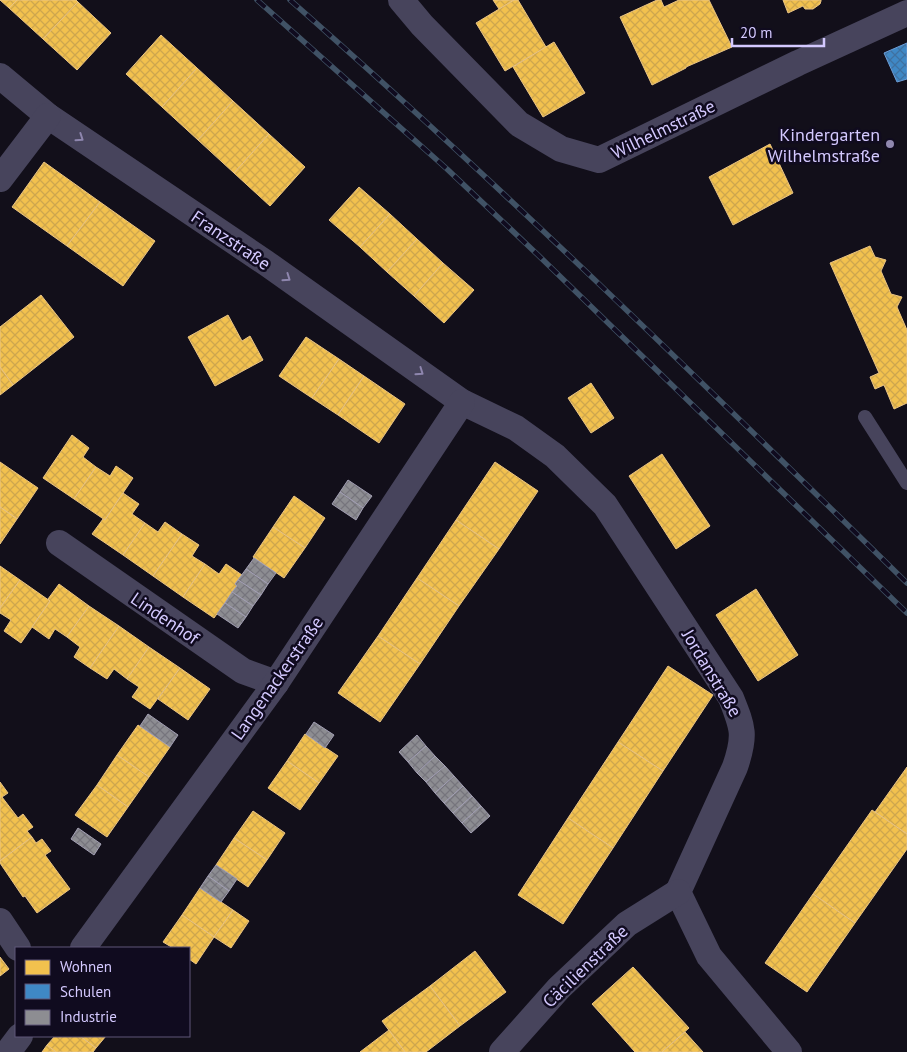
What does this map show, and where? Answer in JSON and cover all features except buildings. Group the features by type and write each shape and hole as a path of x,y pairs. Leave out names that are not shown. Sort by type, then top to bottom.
{"street":[{"name":"Wilhelmstraße","path":"401,0 422,25 519,124 561,148 599,160 771,76 907,13"},
{"name":"Franzstraße","path":"0,76 48,116 266,263 462,402"},
{"path":"0,179 48,116"},
{"name":"Langenackerstraße","path":"84,947 276,683 462,402"},
{"name":"Jordanstraße","path":"462,402 516,428 555,456 605,505 731,698 742,725 742,748 736,767 678,892"},
{"name":"Lindenhof","path":"59,543 243,671 276,683"},
{"path":"678,892 709,956 789,1052"},
{"name":"Cäcilienstraße","path":"502,1052 558,988 628,924 678,892"},
{"path":"0,921 17,947"},
{"path":"8,1052 19,1037"}],"lane":[{"path":"865,417 907,483"}],"railway":[{"path":"257,0 447,169 907,613"},
{"path":"290,0 526,214 907,583"}],"place":[{"name":"Kindergarten Wilhelmstraße","path":"890,144"}]}
